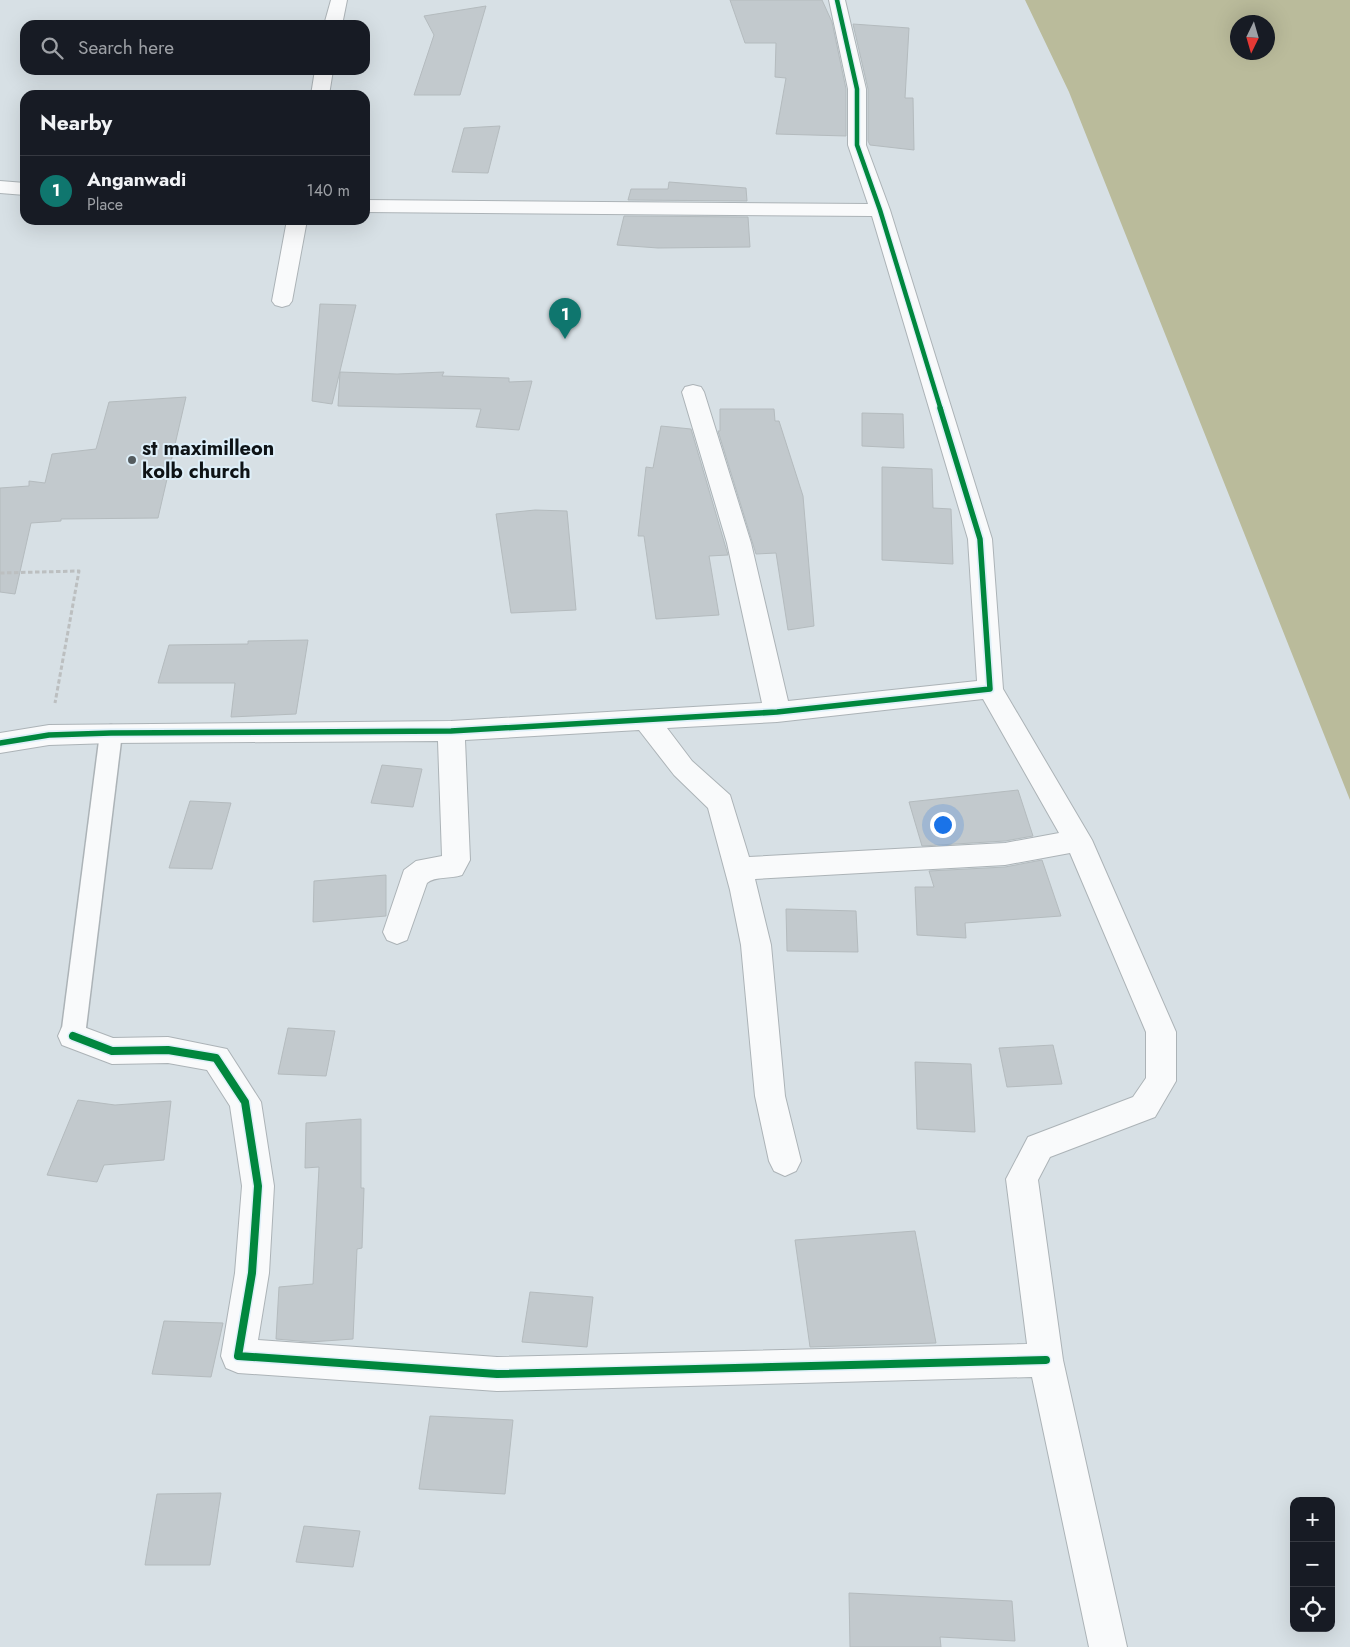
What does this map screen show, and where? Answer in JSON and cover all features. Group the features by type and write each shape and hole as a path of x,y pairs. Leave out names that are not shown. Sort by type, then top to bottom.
{"street":[{"path":"334,20 339,0"},
{"path":"837,0 857,89 857,145 880,210 980,539 990,689 1078,840 1161,1032 1161,1081 1144,1107 1039,1147 1022,1180 1046,1360 1108,1647"},
{"path":"321,90 323,75"},
{"path":"0,187 20,188"},
{"path":"370,206 880,210"},
{"path":"282,301 296,225"},
{"path":"693,392 739,543 777,712"},
{"path":"0,743 49,735 110,733 451,731 777,712 990,689"},
{"path":"645,720 683,768 720,803 756,945 770,1096 785,1162"},
{"path":"397,932 414,878 423,869 452,867 456,860 451,731"},
{"path":"738,869 1005,854 1078,840"},
{"path":"73,1036 112,1051 168,1050 216,1058 245,1102 258,1186 252,1273 238,1356 497,1374 1046,1360"}],"lane":[{"path":"73,1036 110,733"}],"path":[{"path":"0,573 79,571 49,735"}],"shaded area":[{"path":"1025,0 1350,0 1350,800 1069,92"}],"building":[{"path":"730,0 822,0 832,22 846,89 846,136 776,134 786,78 775,77 776,43 745,43"},
{"path":"486,6 460,95 414,95 434,35 424,16"},
{"path":"853,24 909,28 905,98 913,98 914,150 870,145 868,141 868,89"},
{"path":"500,126 488,173 452,172 464,128"},
{"path":"669,182 746,188 747,201 628,200 631,189 668,189"},
{"path":"624,216 748,217 750,247 658,248 617,245"},
{"path":"320,304 356,305 332,404 312,401"},
{"path":"340,372 397,374 444,372 442,376 509,378 509,382 532,381 519,430 476,427 481,409 338,406"},
{"name":"st maximilleon kolb church","path":"186,397 158,518 61,519 61,521 31,523 15,594 0,592 0,488 29,486 29,481 45,483 52,454 96,449 109,402"},
{"path":"720,409 774,409 775,421 779,421 803,496 814,626 788,630 776,553 756,554 718,431 720,431"},
{"path":"862,413 903,414 904,448 862,446"},
{"path":"661,426 691,429 728,555 709,556 719,615 656,619 644,536 638,536 646,467 653,468"},
{"path":"882,467 932,469 933,508 951,509 953,564 882,560"},
{"path":"535,510 567,511 576,610 511,613 496,514"},
{"path":"308,640 296,714 231,717 235,683 158,683 169,645 248,644 248,641"},
{"path":"382,765 422,769 413,807 371,803"},
{"path":"1018,790 1033,836 1005,841 922,846 909,802"},
{"path":"190,801 231,803 212,869 169,868"},
{"path":"1042,860 1061,916 965,923 966,938 917,935 915,887 934,887 929,871 1005,867"},
{"path":"386,875 386,916 313,922 314,881"},
{"path":"786,909 856,911 858,952 787,951"},
{"path":"288,1028 335,1031 326,1076 278,1074"},
{"path":"1053,1045 1062,1084 1007,1087 999,1048"},
{"path":"915,1062 971,1064 975,1132 917,1129"},
{"path":"78,1100 115,1105 171,1101 164,1160 104,1165 97,1182 47,1175"},
{"path":"361,1119 361,1188 364,1188 362,1248 357,1249 353,1339 310,1342 276,1339 279,1287 313,1284 319,1167 305,1168 306,1123"},
{"path":"915,1231 936,1343 810,1347 795,1240"},
{"path":"530,1292 593,1297 587,1347 522,1342"},
{"path":"164,1321 223,1323 211,1377 152,1374"},
{"path":"430,1416 513,1420 505,1494 419,1489"},
{"path":"221,1493 210,1565 145,1565 157,1494"},
{"path":"304,1526 360,1531 353,1567 296,1562"},
{"path":"849,1593 1012,1601 1015,1641 940,1637 941,1647 850,1647"}],"cycle path":[{"path":"0,743 49,735 111,733 451,731 777,712 990,689 980,539 880,210 857,145 857,89 837,0"},
{"path":"73,1036 112,1051 168,1050 216,1058 245,1102 258,1186 252,1273 238,1356 497,1374 1046,1360"}],"place":[{"name":"Anganwadi","path":"565,339"},
{"name":"st maximilleon kolb church","path":"132,460"}]}
